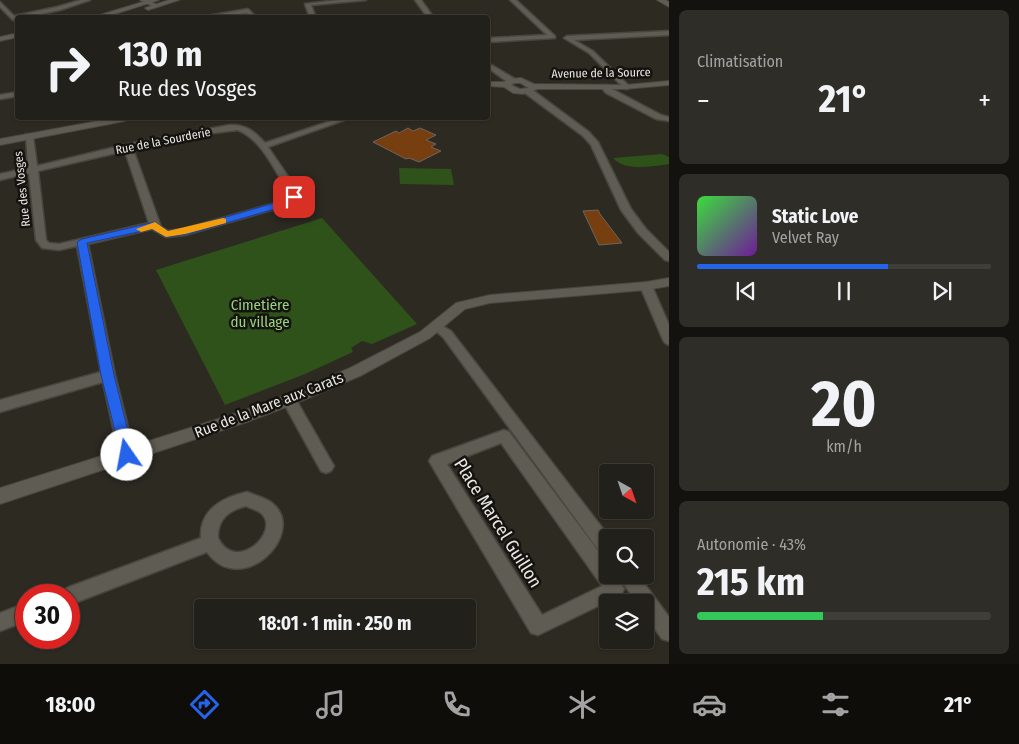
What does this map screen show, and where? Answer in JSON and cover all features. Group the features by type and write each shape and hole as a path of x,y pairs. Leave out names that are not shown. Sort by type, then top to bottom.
{"street":[{"path":"28,15 58,9 87,0"},
{"path":"122,15 156,3 176,0"},
{"path":"306,0 317,2"},
{"path":"312,15 308,4 363,0"},
{"path":"418,0 429,15"},
{"path":"513,0 552,37"},
{"path":"660,0 669,5"},
{"path":"102,15 145,1 156,3"},
{"path":"0,4 13,18 15,18"},
{"path":"218,15 248,11 251,15"},
{"path":"490,40 669,32"},
{"path":"0,39 15,36"},
{"path":"567,38 591,52 626,86"},
{"path":"0,45 15,42"},
{"path":"490,67 509,83"},
{"path":"490,84 509,83"},
{"name":"Avenue de la Source","path":"509,83 514,90 669,83"},
{"path":"605,87 609,91 650,112 669,119"},
{"path":"531,89 586,134 594,144 626,210 642,231 669,258"},
{"path":"0,97 15,94"},
{"path":"0,142 113,120"},
{"path":"128,148 157,229 166,234 185,232 282,204 294,197 293,191 262,146 273,144 340,120"},
{"name":"Rue de la Sourderie","path":"0,177 128,148 239,127 253,135 262,146"},
{"name":"Rue des Vosges","path":"29,136 41,240 46,246 59,247 155,225"},
{"path":"82,242 108,375 127,455"},
{"name":"Rue de la Mare aux Carats","path":"0,496 241,418 289,400 361,369 425,335 460,306 490,299 646,286 669,282"},
{"path":"646,286 669,340"},
{"path":"436,326 448,334 599,537"},
{"path":"0,406 108,375"},
{"path":"289,400 326,466"},
{"name":"Place Marcel Guillon","path":"504,436 621,582 538,626 437,461 504,436"},
{"path":"80,592 210,543"},
{"path":"623,584 669,632"},
{"path":"0,622 15,616"}],"green space":[{"path":"662,154 669,157 669,164 632,167 613,158"},
{"path":"399,168 451,169 454,185 400,184"},
{"name":"Cimetière du village","path":"322,218 417,324 372,344 362,341 351,348 353,352 305,374 225,405 156,270"}],"building":[{"path":"408,128 413,131 420,128 436,135 426,140 436,144 431,147 441,151 419,162 409,158 406,159 373,142 396,131 399,133"},
{"path":"598,210 622,243 599,245 583,211"}],"slow traffic":[{"path":"141,229 155,225 157,229 166,234 185,232 223,221"}],"route":[{"path":"127,455 108,375 82,242 155,225 157,229 166,234 185,232 282,204 294,197"}]}
